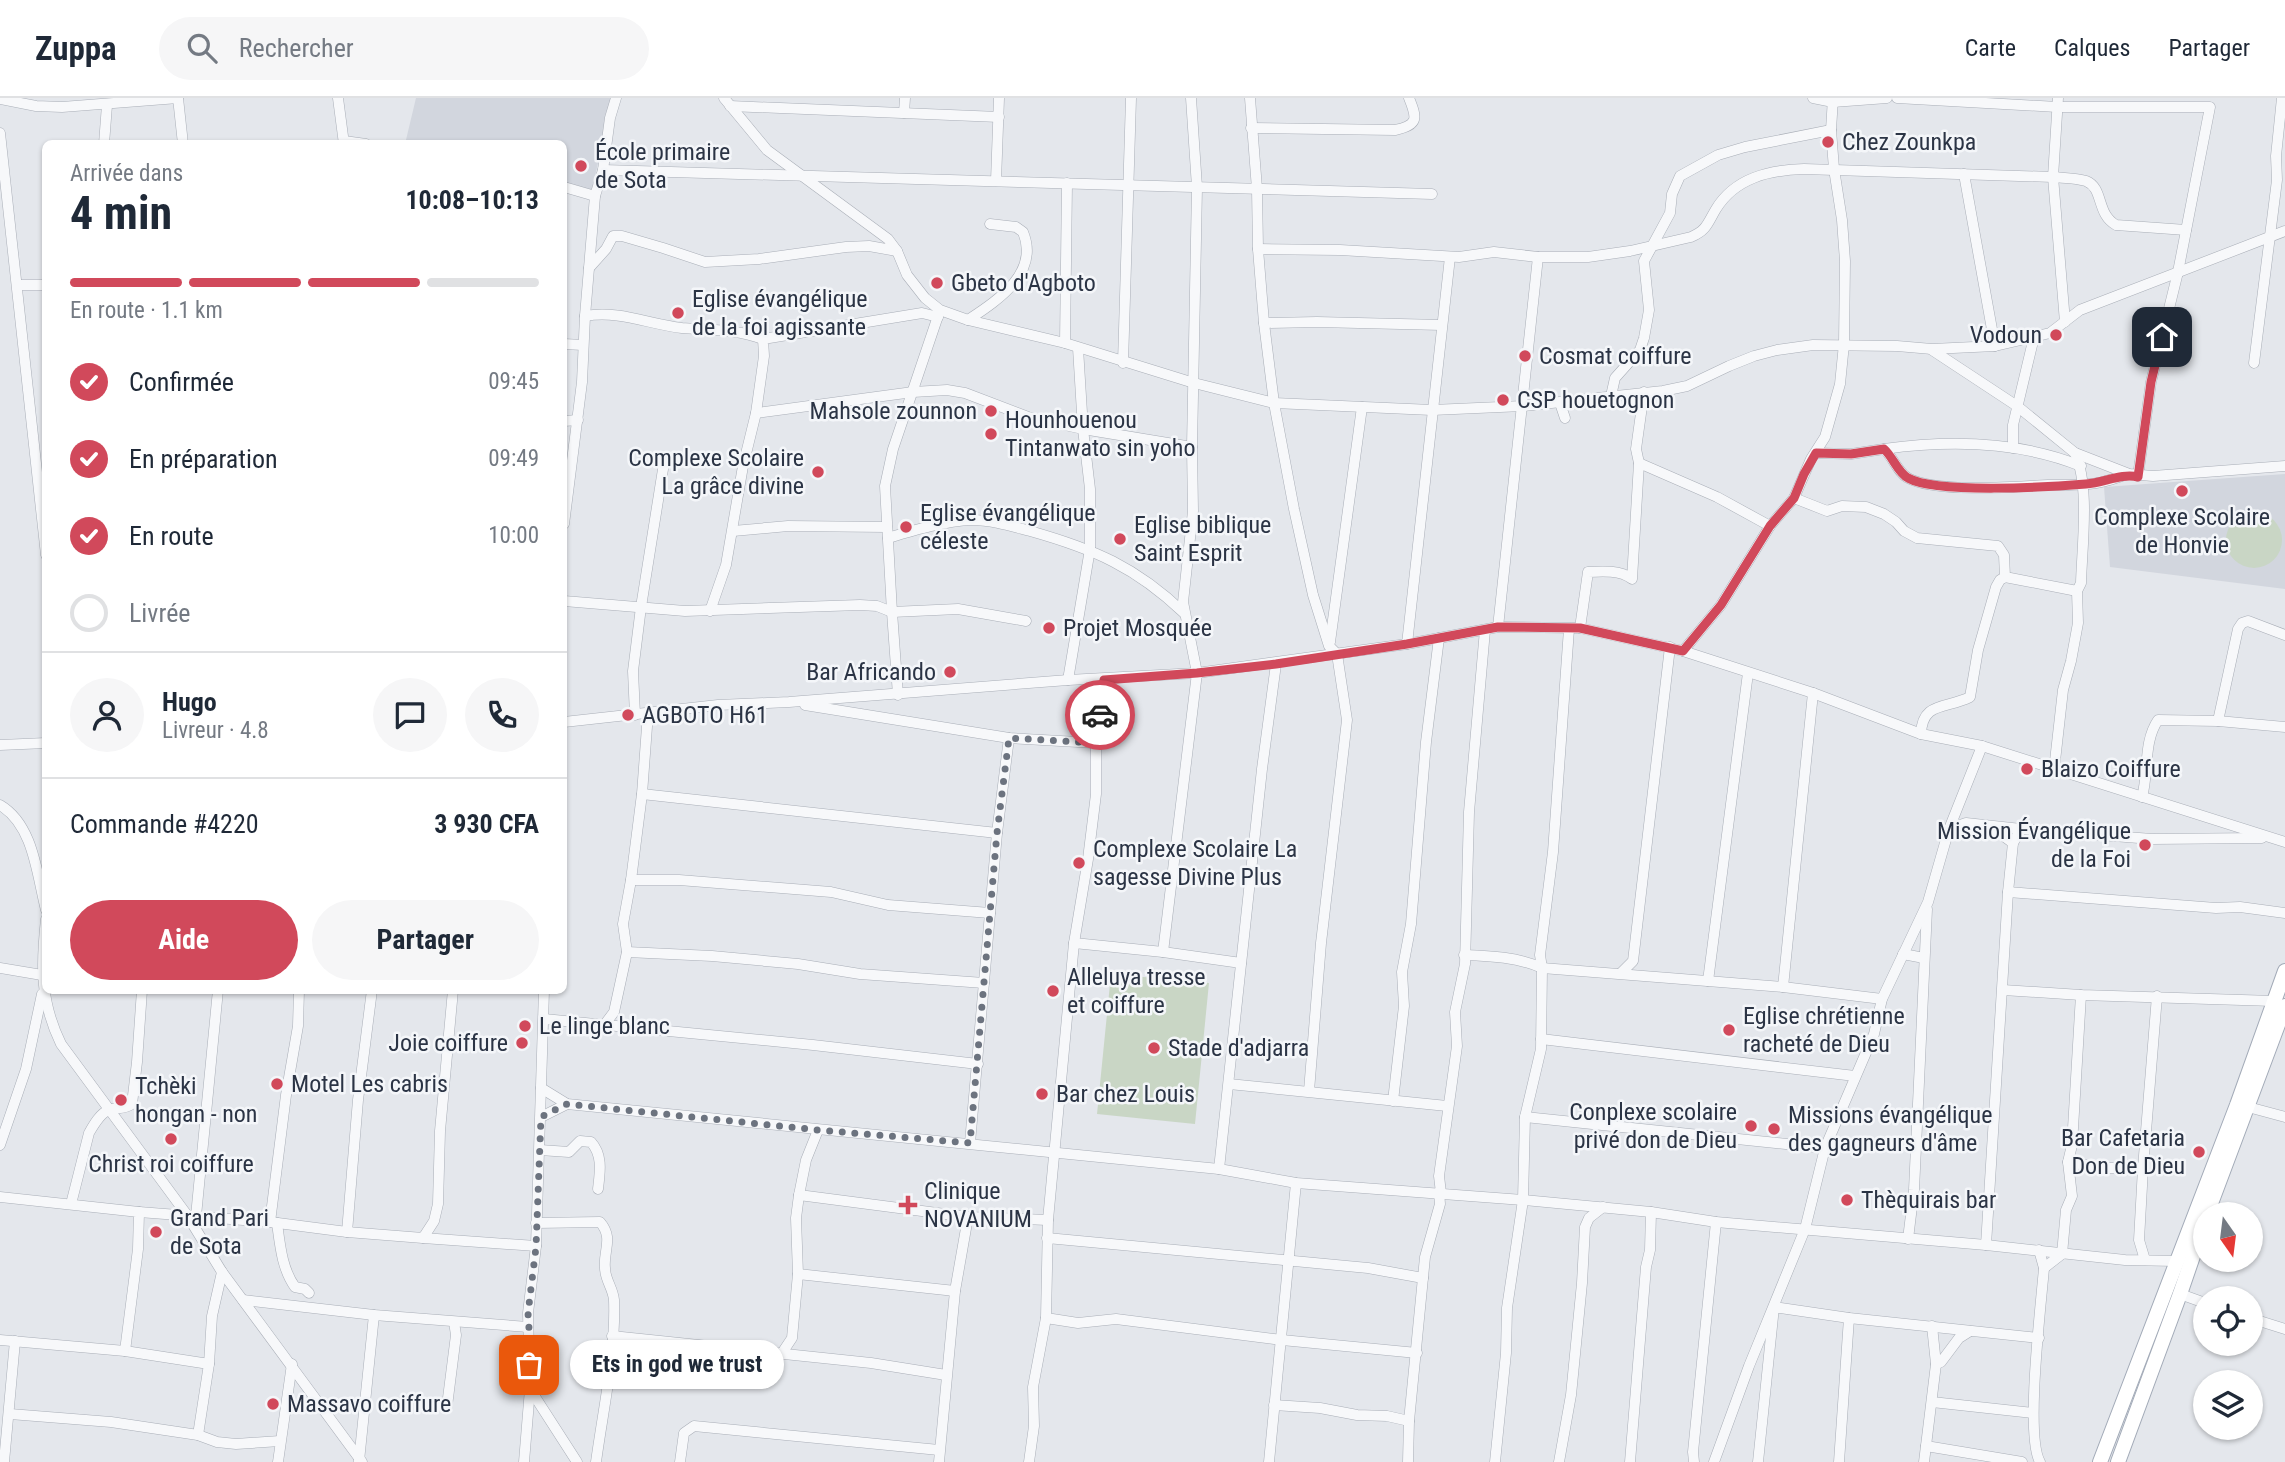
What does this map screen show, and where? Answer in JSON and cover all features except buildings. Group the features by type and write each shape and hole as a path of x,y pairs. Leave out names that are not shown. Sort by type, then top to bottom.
{"main road":[{"path":"2212,1202 2248,1107 2279,1004 2285,971"},
{"path":"2100,1462 2176,1261 2279,1004"},
{"path":"2118,1462 2193,1256"}],"street":[{"path":"0,99 36,106 62,107 178,98 183,140"},
{"path":"338,98 344,140"},
{"path":"567,502 582,382 595,196 603,170 610,118 616,98"},
{"path":"904,113 905,98"},
{"path":"996,181 999,98"},
{"path":"1124,363 1131,98"},
{"path":"1163,952 1197,673 1183,602 1193,511 1197,187 1191,98"},
{"path":"1250,98 1257,189 1258,249 1274,403 1313,596 1333,650 1346,720 1321,943 1309,1091"},
{"path":"1251,128 1395,131 1409,127 1414,122 1415,115 1409,98"},
{"path":"1813,98 1887,98"},
{"path":"1897,98 2210,107 2178,272 2151,382 2134,475"},
{"path":"2254,363 2277,180 2276,156 2282,98"},
{"path":"1683,651 1721,605 1770,526 1794,498 1825,437 1840,384 1844,344 1845,261 1831,130 1833,100"},
{"path":"727,102 999,117"},
{"path":"727,102 767,150 878,230 897,251 914,287 939,313"},
{"path":"2057,102 2053,177 2065,322"},
{"path":"104,140 107,105"},
{"path":"1611,397 1615,378 1640,350 1644,338 1649,310 1644,261 1670,213 1672,194 1681,176 1718,155 1831,130"},
{"path":"0,133 5,222 18,285 42,525"},
{"path":"1258,249 1340,250 1450,257 1494,252 1538,257 1588,257 1654,245 1703,232 1733,188 1753,178 1783,169 2053,177 2087,181 2098,193 2103,214 2116,225 2186,230"},
{"path":"603,170 1432,194"},
{"path":"1964,174 1995,346"},
{"path":"1065,343 1067,183"},
{"path":"567,188 595,196"},
{"path":"968,320 1017,281 1024,268 1026,251 1023,232 1016,227 990,224"},
{"path":"585,316 608,313 681,328 750,334 763,338 922,313 939,313 1065,343 1124,363 1274,403 1432,410 1523,406 1687,386 1728,366 1777,350 1813,345 1932,349 1995,346 2050,333 2080,310 2285,231"},
{"path":"589,268 606,249 613,236 622,236 705,262 759,259 846,247 869,246 897,251"},
{"path":"1407,644 1450,257"},
{"path":"1498,627 1538,257"},
{"path":"18,285 42,285"},
{"path":"898,695 885,486 893,449 939,313"},
{"path":"1264,323 1442,325"},
{"path":"2013,448 2013,425 2034,337"},
{"path":"710,611 726,565 743,466 756,413 764,356 763,338"},
{"path":"567,344 583,345"},
{"path":"1068,680 1090,550 1090,489 1078,348"},
{"path":"1932,349 2017,405 2076,453 2134,475"},
{"path":"756,413 947,390 965,393 1028,417 1192,447"},
{"path":"1495,1462 1506,1353 1507,1308 1523,1200 1525,1117 1541,1049 1540,955 1575,629 1588,572 1619,573 1632,579 1640,463 1636,449 1644,392"},
{"path":"1560,403 1565,418"},
{"path":"1333,650 1362,407"},
{"path":"567,421 578,420"},
{"path":"1816,453 1851,454 1941,444 1986,444 2055,455 2081,466"},
{"path":"1884,449 1905,477 1918,483 1998,488 2084,484 2134,475 2285,466"},
{"path":"2054,770 2063,690 2078,623 2077,591 2081,583 2084,484 2076,453"},
{"path":"635,715 633,671 664,463"},
{"path":"1640,463 1770,526"},
{"path":"1794,498 1827,511 1842,506 1866,507 1884,514 1917,538 1998,546 2004,555 2005,578"},
{"path":"733,531 788,526 908,532 972,520 999,522 1090,550 1144,580 1184,613"},
{"path":"1921,734 1922,721 1927,713 1970,697 1978,650 2000,580 2005,578 2077,591"},
{"path":"567,601 710,611 860,605 877,606 892,612 958,609 1026,621"},
{"path":"2218,721 2238,629 2242,623 2248,621 2285,635"},
{"path":"567,722 718,705 1197,673 1276,664 1333,650 1407,644 1498,627 1575,629 1670,647 1813,693 1921,734 1982,746 2285,842"},
{"path":"1408,1462 1409,1421 1423,1278 1427,1248 1440,1204 1439,1177 1457,1046 1455,1013 1467,927 1469,812 1485,630"},
{"path":"1393,1101 1404,1006 1402,972 1411,924 1426,742 1439,638"},
{"path":"1638,976 1633,961 1670,647"},
{"path":"1219,1169 1262,769 1276,664"},
{"path":"1708,981 1748,673"},
{"path":"1029,1462 1034,1426 1032,1387 1046,1318 1048,1220 1074,943 1093,820 1096,743 1104,680"},
{"path":"1783,987 1813,693"},
{"path":"789,702 1009,738 1096,743"},
{"path":"605,1024 614,1012 627,952 623,924 642,794 648,713"},
{"path":"2142,797 2147,780 2148,741 2156,722 2218,721 2285,727"},
{"path":"970,1143 997,833 1009,738"},
{"path":"0,745 42,743"},
{"path":"1714,1462 1749,1366 1805,1229 1825,1148 1874,1034 1882,999 1928,902 1949,829 1982,746"},
{"path":"642,794 997,833"},
{"path":"0,805 16,819 25,833 42,895"},
{"path":"1957,807 1966,823"},
{"path":"1949,829 1966,823 2152,839 2273,838"},
{"path":"1990,827 2013,843"},
{"path":"1986,1245 2008,892 2013,843 2021,829"},
{"path":"631,880 679,880 831,892 888,905 990,913"},
{"path":"2008,892 2216,908 2240,907 2285,913"},
{"path":"1908,1239 1914,1190 1928,902"},
{"path":"1074,943 1241,963"},
{"path":"627,952 712,956 860,974 984,983"},
{"path":"1903,954 1924,958"},
{"path":"1464,959 1477,955 1529,962 1542,968 1783,987 1882,999"},
{"path":"1621,973 1633,961"},
{"path":"0,968 42,975"},
{"path":"2003,989 2279,1004"},
{"path":"1,1141 26,1069 42,994"},
{"path":"44,994 47,1012 61,1044 191,1215 222,1272 292,1364 360,1461"},
{"path":"71,1204 89,1133 95,1123 109,1110 125,1108 132,1104 138,1062 142,994"},
{"path":"191,1215 218,994"},
{"path":"299,994 298,1026 286,1095 273,1222 289,1279 295,1287 305,1289 309,1293"},
{"path":"347,1232 358,1100 371,994"},
{"path":"423,1238 433,1221 438,1204 440,1131 453,994"},
{"path":"524,1462 530,1389 528,1327 536,1247 544,994"},
{"path":"2044,1268 2062,1254 2066,1210 2072,1196 2068,1162 2072,1145 2081,995"},
{"path":"2146,1260 2140,1247 2143,1168 2157,996"},
{"path":"544,1019 978,1064"},
{"path":"1541,1039 1855,1076"},
{"path":"1230,1084 1447,1105"},
{"path":"541,1088 567,1104 1219,1169 1296,1182 1603,1207 1716,1222 2125,1260 2176,1261"},
{"path":"541,1117 567,1104"},
{"path":"2248,1107 2285,1117"},
{"path":"1525,1117 1825,1148"},
{"path":"799,1355 792,1338 798,1274 796,1218 806,1160 818,1130"},
{"path":"540,1150 569,1152 580,1141 591,1142 596,1147 601,1166 598,1189"},
{"path":"2068,1162 2112,1169 2143,1168"},
{"path":"1426,1192 1439,1177"},
{"path":"1269,1462 1296,1182"},
{"path":"0,1187 2,1197 139,1212 273,1222 347,1232 536,1247"},
{"path":"1440,1204 1454,1194"},
{"path":"799,1195 968,1217 1048,1220"},
{"path":"1559,1462 1571,1395 1585,1227 1589,1218 1603,1207"},
{"path":"125,1351 136,1271 139,1212"},
{"path":"1630,1462 1646,1267 1650,1250 1651,1212"},
{"path":"939,1462 954,1292 968,1217"},
{"path":"536,1223 600,1222 609,1241 604,1266 614,1298 612,1336 596,1462"},
{"path":"1695,1462 1693,1452 1716,1222"},
{"path":"1047,1238 1367,1268 1423,1278"},
{"path":"2125,1260 2140,1247"},
{"path":"2039,1250 2044,1268 2034,1413 2036,1453 2040,1462"},
{"path":"198,1435 209,1364 212,1316 222,1272"},
{"path":"798,1274 954,1292"},
{"path":"2180,1294 2193,1299"},
{"path":"243,1300 374,1315 528,1327"},
{"path":"1774,1307 1849,1318 2039,1338"},
{"path":"1758,1462 1774,1307"},
{"path":"360,1461 374,1315"},
{"path":"1046,1318 1078,1323 1116,1319 1282,1340 1417,1353"},
{"path":"1839,1462 1849,1318"},
{"path":"447,1406 456,1335 454,1322"},
{"path":"2263,1322 2285,1329"},
{"path":"1924,1462 1936,1364 1932,1326"},
{"path":"1950,1328 1955,1343"},
{"path":"1936,1364 1941,1362 1955,1343 1970,1330"},
{"path":"612,1336 871,1363 946,1375"},
{"path":"782,1353 792,1338"},
{"path":"0,1339 125,1351 209,1364"},
{"path":"4,1462 15,1341"},
{"path":"278,1462 292,1364"},
{"path":"530,1389 578,1462"},
{"path":"1932,1402 2034,1413"},
{"path":"1274,1405 1320,1408 1409,1421"},
{"path":"10,1414 111,1422 198,1435 217,1442 236,1444 280,1441"},
{"path":"680,1462 684,1433 694,1426 939,1451"},
{"path":"1926,1446 2022,1462"}],"shaded area":[{"name":"École primaire de Sota","path":"416,98 612,98 591,195 567,189 567,140 406,140"},
{"path":"2285,474 2285,589 2110,567 2104,487"}],"green space":[{"path":"2254,512 2265,514 2274,520 2280,529 2280,551 2274,560 2265,566 2254,568 2243,566 2234,560 2228,551 2226,540 2228,529 2234,520 2243,514"},
{"path":"1111,974 1209,983 1195,1124 1097,1114"}],"way so far":[{"path":"529,1365 528,1313 536,1247 541,1117 561,1106 567,1104 970,1143 997,833 1009,738 1096,743 1100,715"}],"place":[{"name":"Chez Zounkpa","path":"1828,142"},
{"name":"École primaire de Sota","path":"581,166"},
{"name":"Gbeto d'Agboto","path":"937,283"},
{"name":"Eglise évangélique de la foi agissante","path":"678,313"},
{"name":"Vodoun","path":"2056,335"},
{"name":"Cosmat coiffure","path":"1525,356"},
{"name":"CSP houetognon","path":"1503,400"},
{"name":"Mahsole zounnon","path":"991,411"},
{"name":"Hounhouenou Tintanwato sin yoho","path":"991,434"},
{"name":"Complexe Scolaire La grâce divine","path":"818,472"},
{"name":"Complexe Scolaire de Honvie","path":"2182,491"},
{"name":"Eglise évangélique céleste","path":"906,527"},
{"name":"Eglise biblique Saint Esprit","path":"1120,539"},
{"name":"Projet Mosquée","path":"1049,628"},
{"name":"Bar Africando","path":"950,672"},
{"name":"AGBOTO H61","path":"628,715"},
{"name":"Blaizo Coiffure","path":"2027,769"},
{"name":"Mission Évangélique de la Foi","path":"2145,845"},
{"name":"Complexe Scolaire La sagesse Divine Plus","path":"1079,863"},
{"name":"Alleluya tresse et coiffure","path":"1053,991"},
{"name":"Le linge blanc","path":"525,1026"},
{"name":"Eglise chrétienne racheté de Dieu","path":"1729,1030"},
{"name":"Joie coiffure","path":"522,1043"},
{"name":"Stade d'adjarra","path":"1154,1048"},
{"name":"Motel Les cabris","path":"277,1084"},
{"name":"Bar chez Louis","path":"1042,1094"},
{"name":"Tchèki hongan - non","path":"121,1100"},
{"name":"Conplexe scolaire privé don de Dieu","path":"1751,1126"},
{"name":"Missions évangélique des gagneurs d'âme","path":"1774,1129"},
{"name":"Christ roi coiffure","path":"171,1139"},
{"name":"Bar Cafetaria Don de Dieu","path":"2199,1152"},
{"name":"Thèquirais bar","path":"1847,1200"},
{"name":"Clinique NOVANIUM","path":"908,1205"},
{"name":"Grand Pari de Sota","path":"156,1232"},
{"name":"Ets in god we trust","path":"529,1365"},
{"name":"Massavo coiffure","path":"273,1404"}],"route":[{"path":"1100,715 1104,680 1276,664 1498,627 1580,628 1683,651 1721,605 1770,526 1794,498 1816,453 1851,454 1884,449 1905,477 1918,483 1934,485 1998,488 2084,484 2129,474 2138,477 2151,382 2162,337"}]}
